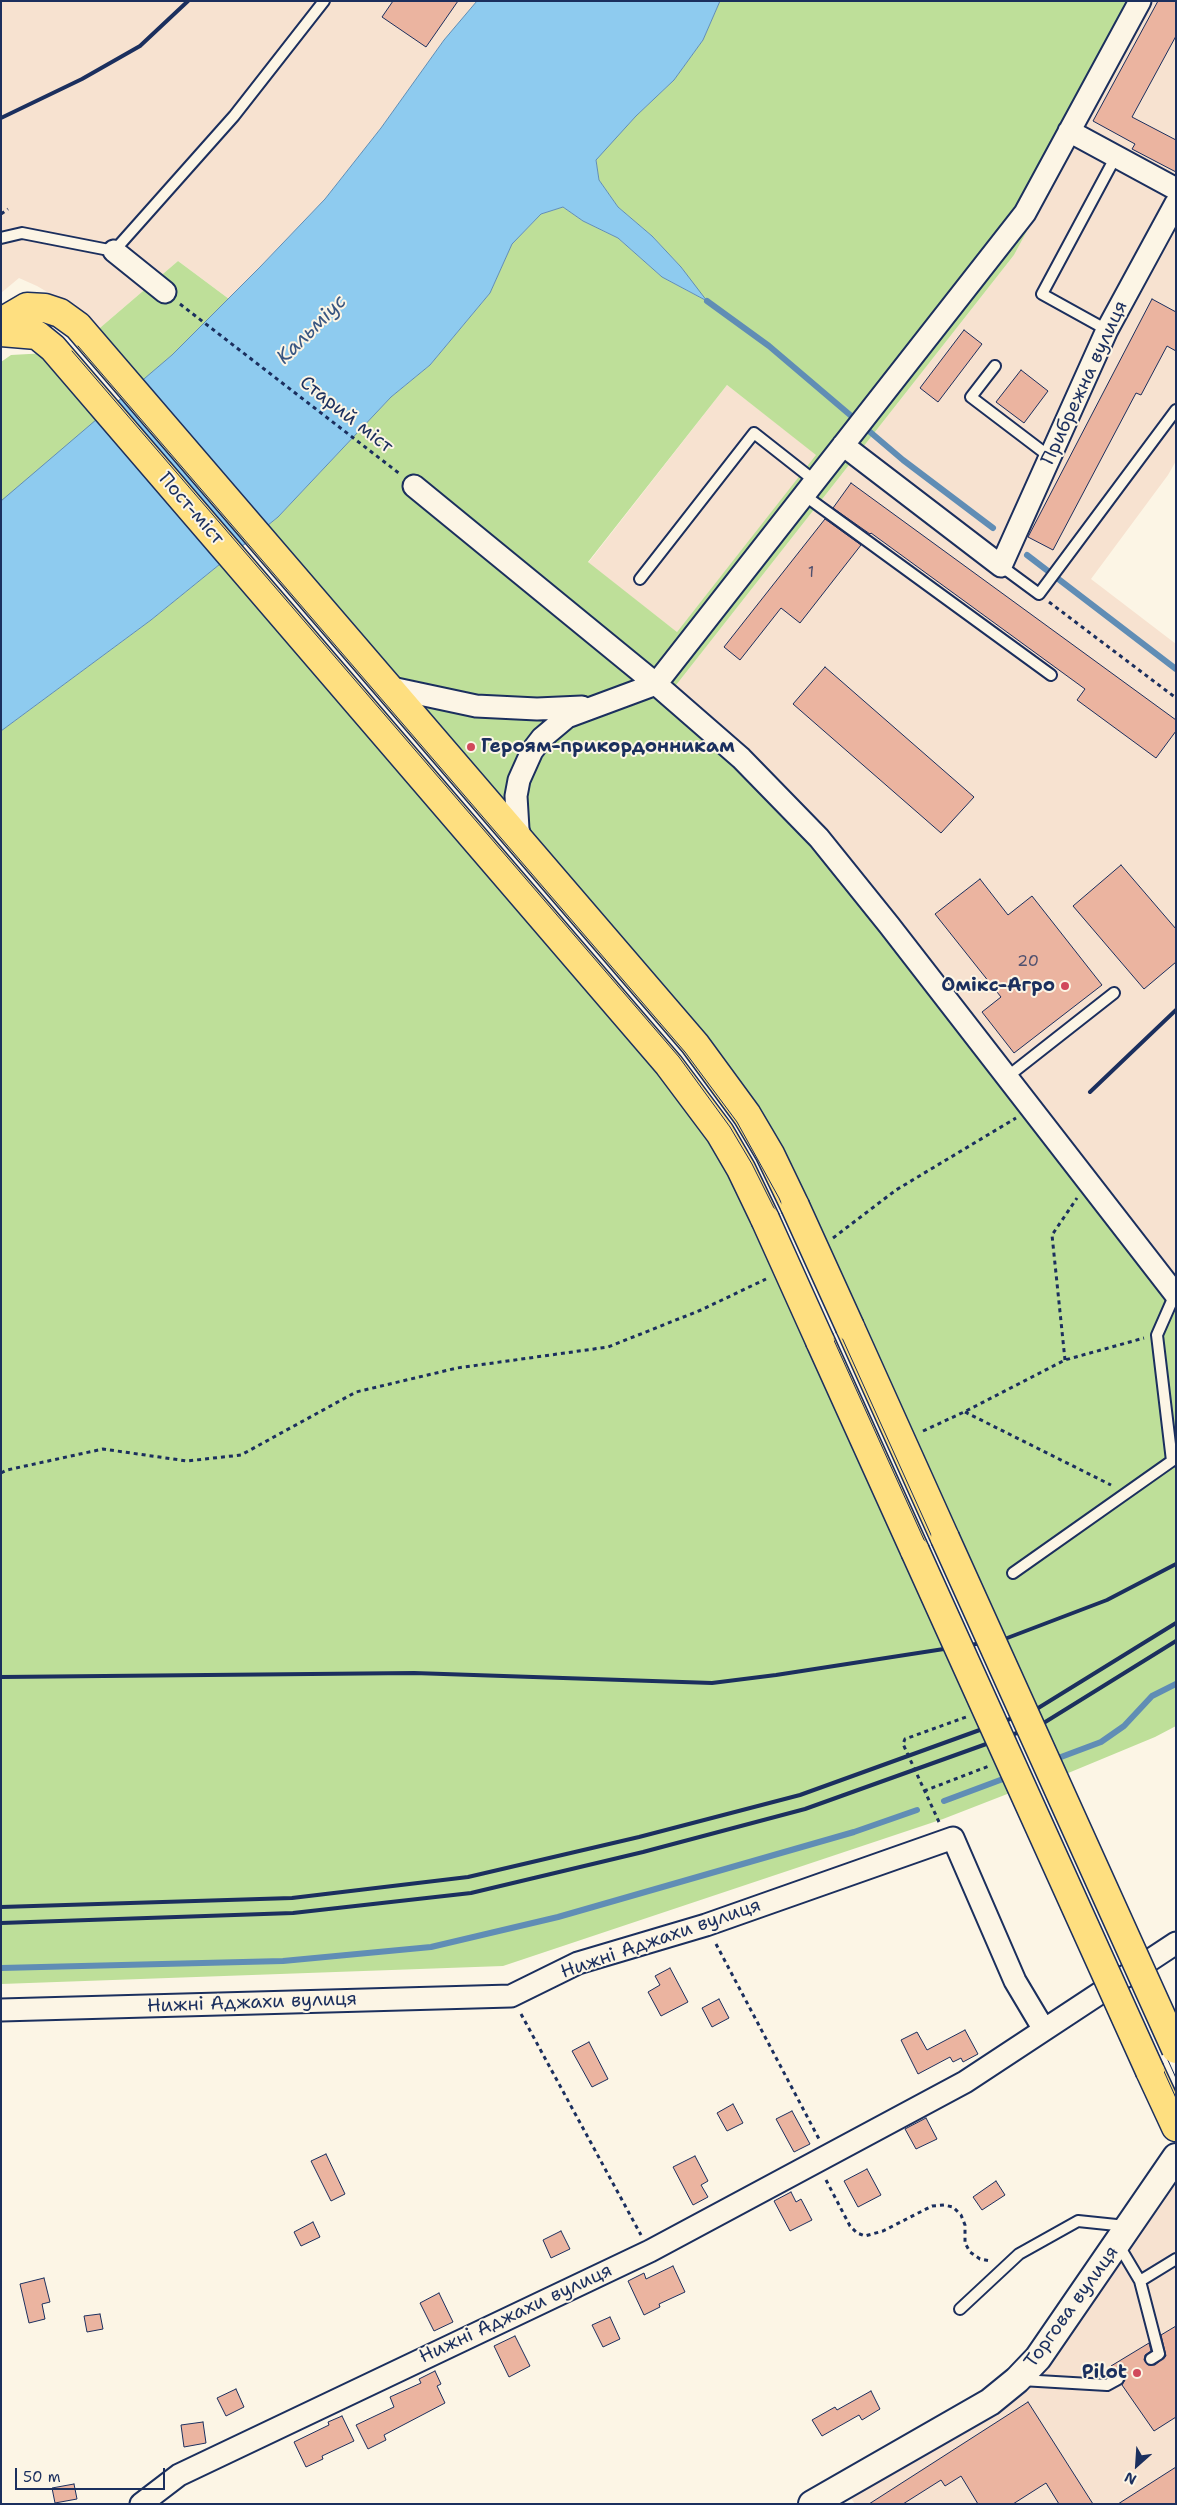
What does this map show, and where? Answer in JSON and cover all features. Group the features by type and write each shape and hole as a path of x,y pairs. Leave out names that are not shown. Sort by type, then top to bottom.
{"highway":[{"name":"Пост-міст","path":"1,322 26,307 45,308 60,313 73,322 388,687 722,1079 770,1154 795,1206 1176,2049"},
{"name":"Пост-міст","path":"1,332 37,335 63,359 669,1065 720,1133 741,1169 765,1219 1176,2127"}],"street":[{"path":"522,844 518,829 516,796 519,780 528,758 542,738 567,717 656,684 1025,213 1140,1"},
{"path":"1070,131 1176,189"},
{"name":"Прибрежна вулиця","path":"1001,566 1108,330 1176,204"},
{"path":"114,251 165,292"},
{"path":"847,441 1001,566"},
{"path":"414,486 656,684 740,758 819,838 1175,1295"},
{"path":"388,687 476,706 537,709 597,705"},
{"path":"947,1840 953,1838 1015,1981 1043,2028"},
{"name":"Нижні Аджахи вулиця","path":"1,2010 511,1996 578,1963 706,1925 947,1840"},
{"name":"Нижні Аджахи вулиця","path":"141,2504 179,2475 650,2250 965,2082 1043,2028 1176,1943"},
{"name":"Торгова вулиця","path":"812,2504 838,2497 990,2402 1017,2380 1038,2358 1176,2157"}],"lane":[{"path":"1,238 22,233 114,251 234,116 324,1"},
{"path":"1108,330 1042,294 1116,156"},
{"path":"995,366 971,397 1050,457"},
{"path":"1001,566 1039,594 1176,410"},
{"path":"640,579 754,433 809,488 1051,676"},
{"path":"1007,1077 1114,993"},
{"path":"1013,1573 1174,1460 1157,1335 1175,1295"},
{"path":"960,2309 1019,2254 1078,2221 1124,2235 1140,2281 1159,2354 1151,2359"},
{"path":"1140,2281 1176,2259"},
{"path":"1017,2380 1108,2385 1118,2378"}],"path":[{"path":"1,214 8,209"},
{"name":"Старий міст","path":"165,292 414,486"},
{"path":"1039,594 1176,698"},
{"path":"830,1241 896,1190 1031,1109"},
{"path":"1065,1360 1052,1235 1088,1182"},
{"path":"1,1473 7,1470 103,1449 187,1461 241,1455 356,1392 457,1368 608,1347 701,1310 772,1276"},
{"path":"929,1428 1065,1360 1157,1335"},
{"path":"964,1412 1127,1493"},
{"path":"947,1840 903,1744 905,1739 967,1716"},
{"path":"924,1791 989,1766"},
{"path":"706,1925 822,2158 850,2226 857,2233 865,2236 883,2231 932,2206 944,2205 953,2207 961,2215 965,2225 965,2243 970,2252 991,2261 1019,2254"},
{"path":"511,1996 650,2250"}],"shaded area":[{"path":"1,1 477,1 444,40 381,128 325,199 229,299 178,261 94,333 61,300 19,278 1,293"},
{"path":"1151,1 1176,1 1176,461 1168,475 1091,579 1176,644 1176,1283 673,689 1014,255"},
{"path":"727,385 817,455 677,632 588,563"},
{"path":"1176,2178 1176,2504 855,2504 849,2495 996,2410"}],"green space":[{"path":"720,1 1151,1 1014,255 673,689 746,752 1176,1283 1176,1726 1155,1737 1061,1776 796,1190 262,530 278,517 391,397 430,365 490,293 512,244 541,214 563,207 583,221 618,238 662,277 705,300 681,267 652,236 618,207 599,180 596,159 636,116 674,80 703,40","holes":["727,385 816,455 677,632 588,562"]},
{"path":"178,261 229,299 172,355 138,385 94,333"},
{"path":"47,353 101,416 1,502 1,362 11,355"},
{"path":"225,560 713,1137 1015,1791 943,1819 503,1966 1,1984 1,731 151,620"}],"water":[{"name":"Кальміус","path":"477,1 720,1 703,40 674,80 636,116 596,160 599,180 618,207 652,236 681,267 707,301 662,277 618,238 583,221 563,207 541,214 512,244 490,293 430,365 391,397 278,517 151,620 1,731 1,501 172,355 325,199 381,128 444,40"}],"building":[{"path":"393,1 458,1 426,47 382,17"},
{"path":"1158,1 1176,1 1176,36 1132,117 1176,140 1176,172 1132,149 1135,144 1093,121"},
{"path":"1152,299 1176,312 1176,351 1167,346 1141,395 1136,393 1053,550 1028,537"},
{"path":"964,330 982,344 938,402 920,388"},
{"path":"1021,370 1048,391 1024,423 996,402"},
{"path":"851,483 1176,720 1176,731 1156,758 1077,700 1085,689 871,533 833,508"},
{"path":"825,519 861,545 800,623 781,608 740,660 724,647"},
{"path":"825,667 974,797 941,833 793,704"},
{"path":"1121,865 1176,929 1176,962 1144,989 1073,906"},
{"path":"980,879 1008,915 1032,896 1102,985 1014,1053 982,1012 1001,997 935,914"},
{"path":"670,1968 688,2002 661,2016 648,1992 660,1985 655,1976"},
{"path":"719,1999 729,2018 712,2027 702,2008"},
{"path":"965,2030 978,2054 963,2062 961,2058 953,2062 950,2057 918,2074 901,2040 917,2032 927,2050"},
{"path":"589,2042 608,2079 592,2087 572,2051"},
{"path":"733,2104 743,2123 727,2131 717,2113"},
{"path":"792,2111 810,2144 794,2152 776,2119"},
{"path":"926,2118 937,2139 916,2149 905,2129"},
{"path":"326,2154 345,2194 331,2201 311,2161"},
{"path":"695,2156 708,2181 701,2185 708,2197 693,2205 673,2167"},
{"path":"867,2169 881,2195 858,2207 844,2181"},
{"path":"996,2181 1005,2195 982,2210 973,2197"},
{"path":"791,2192 796,2202 801,2199 812,2220 790,2231 774,2201"},
{"path":"313,2222 320,2237 301,2246 294,2232"},
{"path":"561,2231 570,2249 551,2258 543,2240"},
{"path":"673,2266 685,2292 659,2304 660,2307 644,2315 628,2281 644,2273 646,2279"},
{"path":"44,2278 50,2302 42,2304 45,2319 29,2323 20,2284"},
{"path":"439,2293 453,2322 434,2331 420,2303"},
{"path":"100,2314 103,2329 87,2332 84,2316"},
{"path":"610,2317 620,2339 603,2347 592,2325"},
{"path":"1176,2326 1176,2417 1154,2431 1122,2385 1125,2380 1124,2375 1115,2373 1111,2366 1149,2343 1151,2351 1145,2355 1144,2360 1148,2365 1155,2365 1166,2356 1161,2335"},
{"path":"515,2336 530,2366 509,2377 494,2346"},
{"path":"435,2371 441,2384 437,2386 445,2403 384,2435 386,2440 368,2449 356,2425 394,2407 390,2397 421,2383 419,2379"},
{"path":"236,2389 244,2407 226,2416 217,2398"},
{"path":"871,2391 880,2409 862,2420 859,2415 822,2436 812,2420 835,2407 837,2410"},
{"path":"1028,2402 1093,2504 1059,2504 1046,2483 1013,2504 978,2504 961,2476 945,2486 941,2480 903,2504 869,2504"},
{"path":"342,2416 354,2441 322,2456 323,2459 306,2467 294,2442 329,2425 328,2422"},
{"path":"203,2422 206,2443 184,2447 181,2425"},
{"path":"1176,2467 1176,2504 1118,2504"},
{"path":"74,2484 77,2499 55,2503 52,2488"}],"waterway":[{"path":"707,301 769,346 903,460 993,528"},
{"path":"1027,555 1176,669"},
{"path":"1053,1760 1101,1742 1124,1726 1152,1696 1176,1684"},
{"path":"944,1801 1011,1776"},
{"path":"1,1968 283,1961 431,1947 558,1917 854,1832 917,1810"}],"tram line":[{"path":"78,346 685,1052 737,1122 779,1198 1176,2078"},
{"path":"72,351 679,1057 730,1127 752,1164 777,1214 1176,2098"}],"railway":[{"path":"1,118 82,79 140,46 188,1"},
{"path":"1090,1092 1176,1010"},
{"path":"1,1677 414,1673 712,1683 1002,1640 1107,1600 1176,1564"},
{"path":"1,1907 292,1898 468,1877 639,1837 800,1795 1035,1710 1176,1623"},
{"path":"1,1923 293,1913 471,1893 643,1852 805,1809 1042,1724 1176,1641"}],"place":[{"name":"Героям-прикордонникам","path":"471,747"},
{"name":"Омiкс-Агро","path":"1065,986"},
{"name":"Pilot","path":"1137,2373"}]}
